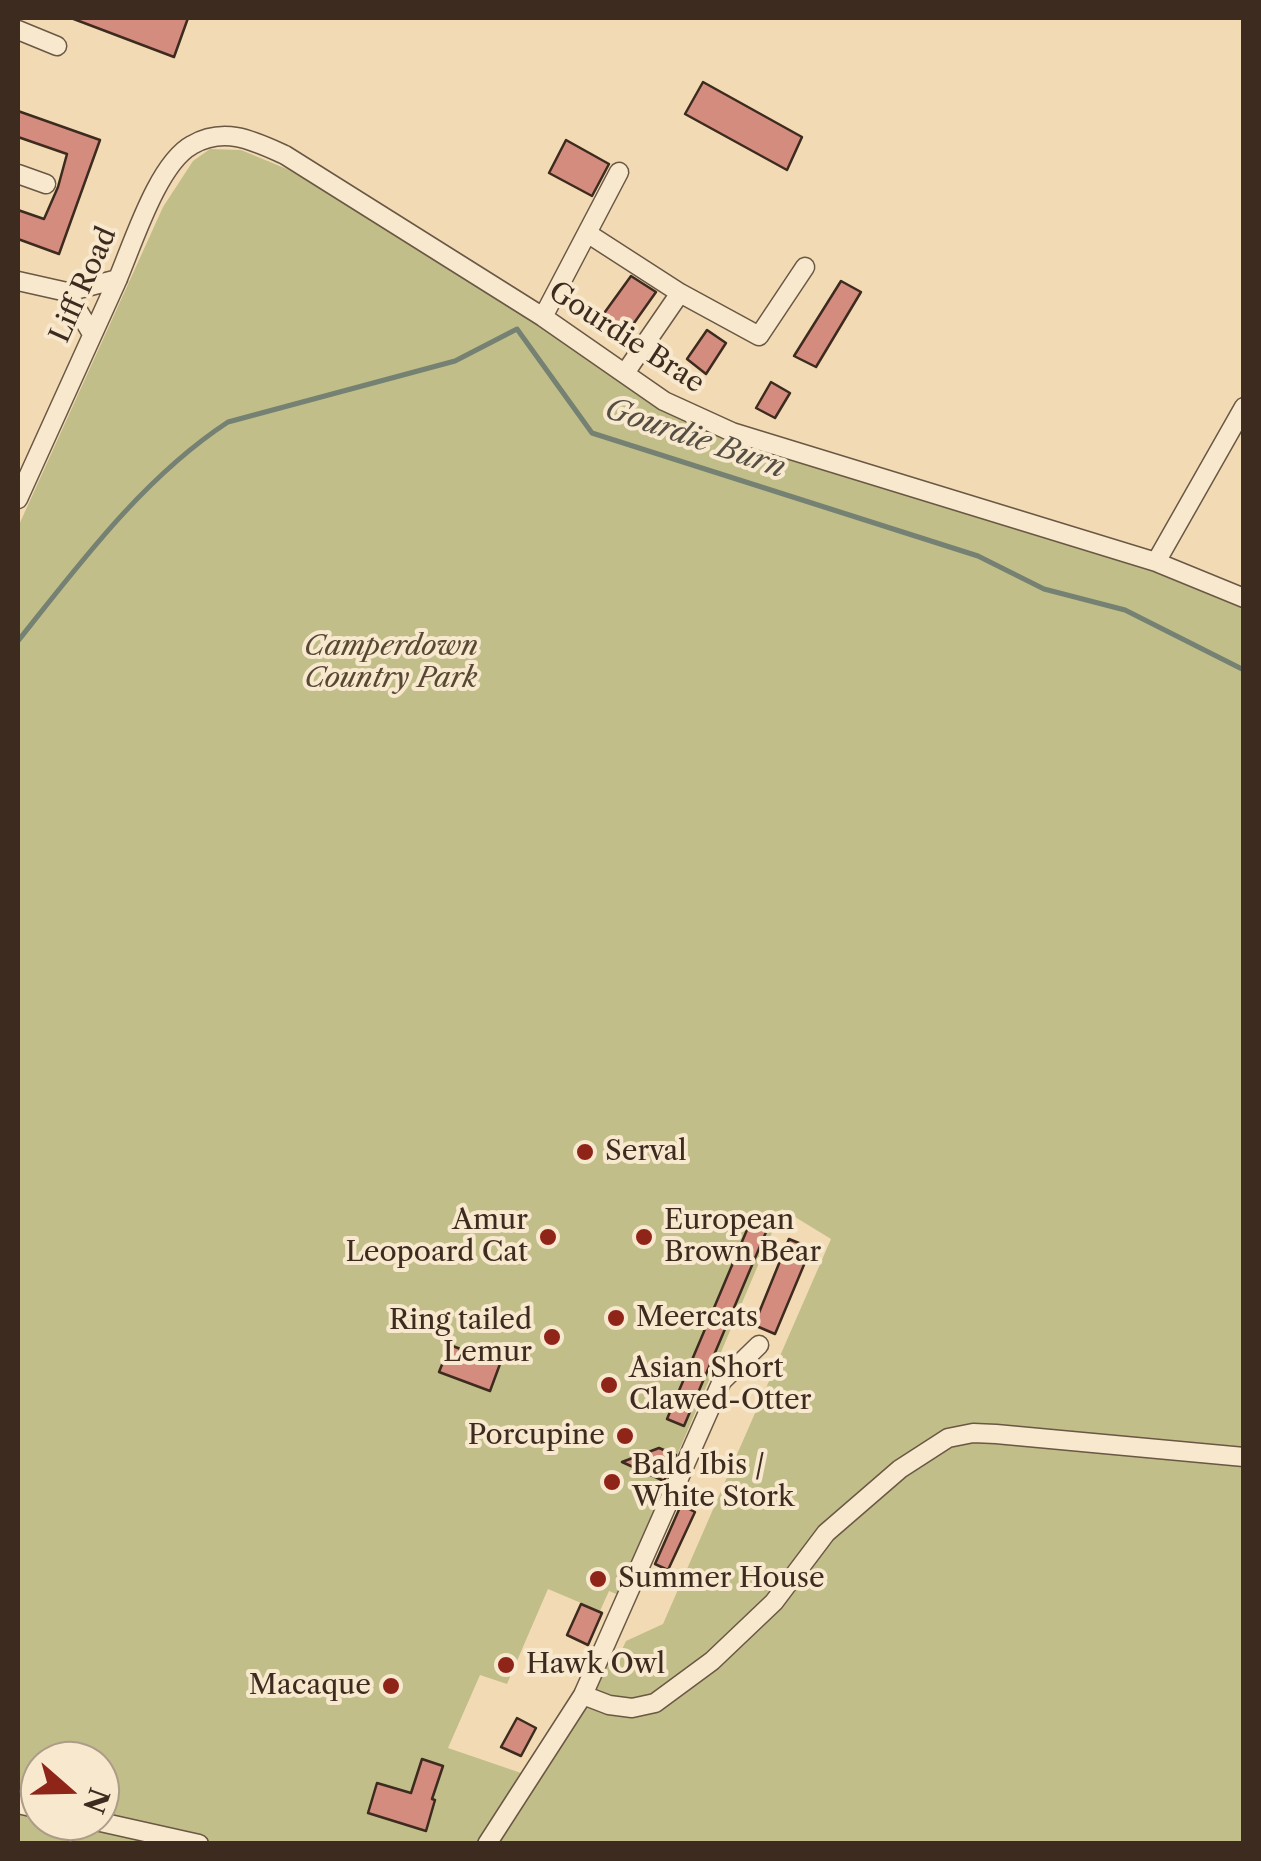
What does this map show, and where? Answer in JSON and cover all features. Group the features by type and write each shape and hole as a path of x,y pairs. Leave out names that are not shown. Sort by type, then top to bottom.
{"street":[{"path":"18,30 57,46"},
{"name":"Gourdie Brae","path":"181,152 196,142 224,134 252,140 285,156 542,317 664,401 732,432 1156,562 1244,598"},
{"name":"Liff Road","path":"18,499 150,202 181,152"},
{"path":"542,317 618,172"},
{"path":"18,174 46,184"},
{"path":"587,234 759,336 805,267"},
{"path":"18,282 67,292 118,279"},
{"path":"67,292 92,334"},
{"path":"624,372 680,292"},
{"path":"1156,562 1244,407"},
{"path":"487,1844 583,1695 722,1381 759,1345"},
{"path":"583,1695 632,1708 655,1703 712,1662 774,1602 826,1533 900,1469 948,1438 996,1434 1244,1457"},
{"path":"120,1826 199,1844"}],"green space":[{"name":"Camperdown Country Park","path":"210,149 241,150 287,169 543,317 664,401 1243,598 1243,1843 18,1844 18,527 163,207 193,161","holes":["782,1209 831,1239 663,1624 626,1641 618,1658 599,1658 594,1670 580,1679 524,1774 448,1748 480,1675 507,1684 548,1589 600,1611 609,1591 621,1596 683,1457 678,1453"]}],"building":[{"path":"71,18 188,18 174,57"},
{"path":"703,82 802,137 787,170 685,114"},
{"path":"18,111 100,140 59,254 18,239 18,210 44,219 67,154 18,137"},
{"path":"566,140 609,164 592,196 549,173"},
{"path":"631,276 656,292 622,340 597,323"},
{"path":"841,281 861,292 816,367 794,356"},
{"path":"707,330 726,343 706,374 687,359"},
{"path":"771,382 790,393 775,418 756,408"},
{"path":"752,1218 769,1225 684,1426 667,1419"},
{"path":"789,1239 811,1248 775,1334 754,1325"},
{"path":"450,1345 500,1364 490,1391 439,1372"},
{"path":"659,1448 676,1455 664,1481 622,1462"},
{"path":"685,1496 689,1497 685,1507 695,1512 668,1570 655,1564"},
{"path":"581,1604 602,1613 588,1645 567,1635"},
{"path":"517,1718 536,1728 521,1756 501,1747"},
{"path":"422,1759 443,1766 426,1831 368,1813 377,1783 411,1793"}],"waterway":[{"name":"Gourdie Burn","path":"18,641 141,495 168,468 228,422 455,361 517,329 592,433 978,556 1044,589 1125,610 1244,670"}],"place":[{"name":"Serval","path":"585,1152"},
{"name":"Amur Leopoard Cat","path":"548,1237"},
{"name":"European Brown Bear","path":"644,1237"},
{"name":"Meercats","path":"616,1318"},
{"name":"Ring tailed Lemur","path":"552,1337"},
{"name":"Asian Short Clawed-Otter","path":"609,1385"},
{"name":"Porcupine","path":"625,1436"},
{"name":"Bald Ibis / White Stork","path":"612,1482"},
{"name":"Summer House","path":"598,1579"},
{"name":"Hawk Owl","path":"506,1665"},
{"name":"Macaque","path":"391,1686"}]}
